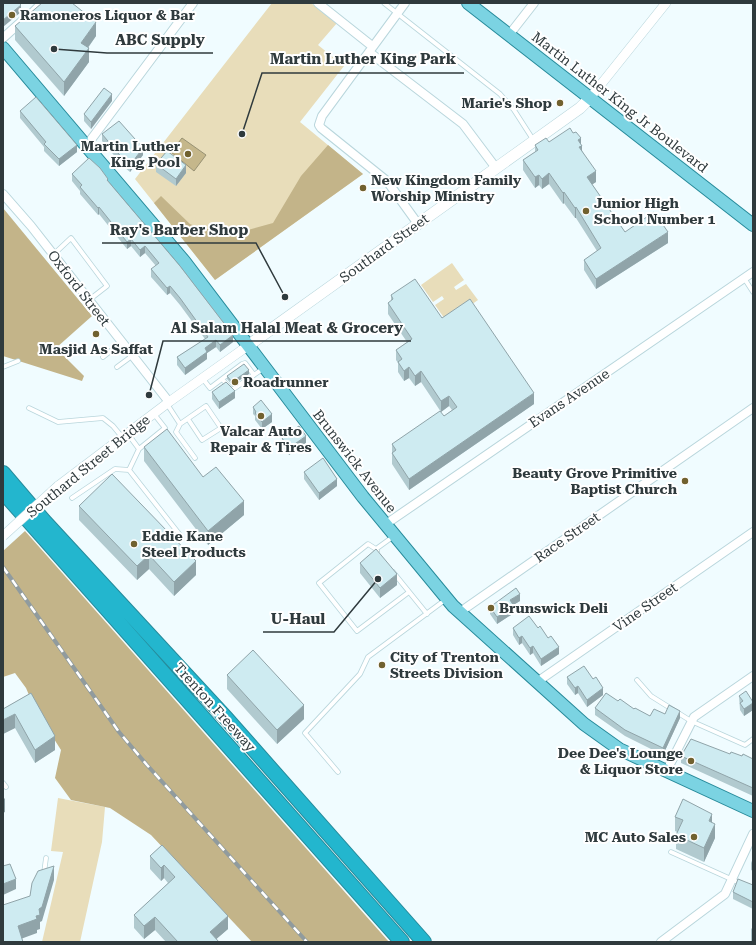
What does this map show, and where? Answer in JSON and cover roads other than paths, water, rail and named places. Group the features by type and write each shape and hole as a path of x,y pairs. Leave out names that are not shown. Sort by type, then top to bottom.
{"highway":[{"name":"Trenton Freeway","path":"3,473 44,521 226,718 424,942"},
{"name":"Trenton Freeway","path":"3,492 402,942"}],"main road":[{"name":"Martin Luther King Jr Boulevard","path":"468,3 752,222"},
{"name":"Brunswick Avenue","path":"3,48 184,261 394,536 447,599 584,724 619,749 753,811"},
{"name":"Southard Street","path":"249,345 580,108 590,98"}],"street":[{"path":"3,38 42,3"},
{"path":"87,145 194,3"},
{"path":"318,3 371,49 464,124 496,168"},
{"path":"405,3 322,116 319,125 387,181 418,224"},
{"path":"509,35 534,3"},
{"name":"Southard Street","path":"590,98 666,3"},
{"name":"Oxford Street","path":"3,194 133,355 168,403"},
{"name":"Evans Avenue","path":"386,524 753,272"},
{"name":"Southard Street","path":"154,413 249,345"},
{"name":"Race Street","path":"460,612 753,408"},
{"name":"Southard Street Bridge","path":"3,536 58,486 154,413"},
{"name":"Vine Street","path":"537,682 753,532"},
{"path":"666,772 691,721 696,715 753,676"},
{"path":"661,942 725,894 753,834"}],"lane":[{"path":"384,3 500,94 514,110 534,141"},
{"path":"53,255 71,238 107,286 89,300"},
{"path":"744,278 753,292"},
{"path":"103,357 122,342"},
{"path":"116,367 133,355"},
{"path":"3,367 18,361"},
{"path":"203,378 210,388 245,363 254,375"},
{"path":"222,379 232,390 265,367"},
{"path":"168,403 180,424"},
{"path":"188,419 202,440 220,428 206,406 180,424 176,432 195,458"},
{"path":"30,408 58,422 103,418 125,435 139,449"},
{"path":"129,470 139,449 165,428 154,413"},
{"path":"72,498 115,469 129,470 180,535"},
{"path":"376,549 394,536"},
{"path":"380,555 376,549 368,544 319,583 356,631 409,592"},
{"path":"390,567 427,614"},
{"path":"338,772 305,733 360,674 368,656 447,599"},
{"path":"637,680 652,696 691,721 745,745 753,739"},
{"path":"3,783 6,787"},
{"path":"671,852 746,886"},
{"path":"38,878 44,876 46,858"}],"railway":[{"path":"3,567 119,732 307,942"}],"place":[{"name":"Ramoneros Liquor & Bar","path":"12,15"},
{"name":"ABC Supply","path":"54,49"},
{"name":"Marie's Shop","path":"560,103"},
{"name":"Martin Luther King Park","path":"242,134"},
{"name":"Martin Luther King Pool","path":"188,154"},
{"name":"New Kingdom Family Worship Ministry","path":"363,188"},
{"name":"Junior High School Number 1","path":"586,211"},
{"name":"Ray's Barber Shop","path":"285,297"},
{"name":"Masjid As Saffat","path":"96,334"},
{"name":"Roadrunner","path":"235,382"},
{"name":"Al Salam Halal Meat & Grocery","path":"149,395"},
{"name":"Valcar Auto Repair & Tires","path":"261,416"},
{"name":"Beauty Grove Primitive Baptist Church","path":"685,481"},
{"name":"Eddie Kane Steel Products","path":"134,544"},
{"name":"U-Haul","path":"378,579"},
{"name":"Brunswick Deli","path":"491,608"},
{"name":"City of Trenton Streets Division","path":"382,665"},
{"name":"Dee Dee's Lounge & Liquor Store","path":"691,761"},
{"name":"MC Auto Sales","path":"694,837"}]}
